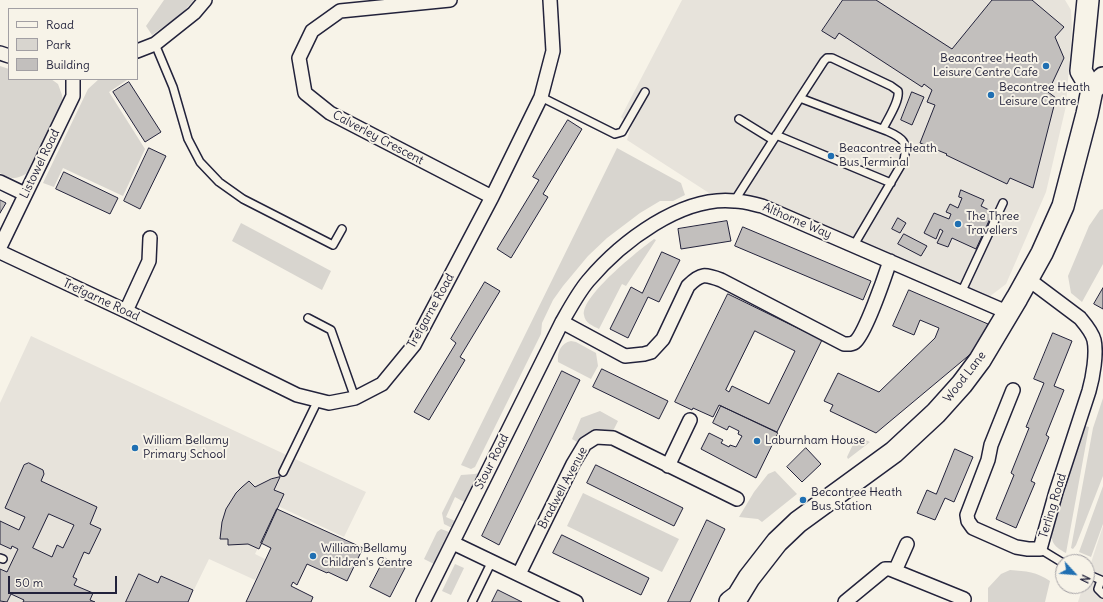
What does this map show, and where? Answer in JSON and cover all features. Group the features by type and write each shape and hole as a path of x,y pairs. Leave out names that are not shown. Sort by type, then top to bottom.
{"main road":[{"name":"Wood Lane","path":"735,600 749,578 777,542 798,522 894,452 936,413 962,384 980,360 1009,313 1042,253 1063,206 1087,114 1097,84 1081,71 1088,0"}],"street":[{"path":"138,51 155,44 194,13 205,0"},
{"name":"Calverley Crescent","path":"450,0 340,11 312,31 299,58 305,93 330,113 492,197"},
{"name":"Trefgarne Road","path":"0,252 126,311 296,395 329,403 355,398 382,384 414,345 492,197 541,97 553,51 550,0"},
{"name":"Listowel Road","path":"0,247 73,96 73,80"},
{"path":"0,182 25,194"},
{"name":"Althorne Way","path":"562,322 588,281 616,253 642,232 681,210 702,203 734,200 762,206 1009,313"},
{"path":"126,311 149,261 150,238"},
{"path":"562,322 625,356 651,352 663,339 688,286 694,280 706,274 721,280 844,344 850,344 856,341 863,330 890,261"},
{"name":"Terling Road","path":"1013,390 991,444 988,460 967,515 968,521 973,528 1016,547 1040,549 1056,492 1089,391 1093,374 1094,339 1080,318 1028,279"},
{"name":"Stour Road","path":"423,602 562,322"},
{"path":"668,466 690,420"},
{"name":"Bradwell Avenue","path":"519,574 573,464 585,444 596,437 613,438 736,499"},
{"path":"453,543 576,602"},
{"path":"895,571 907,544"},
{"path":"846,602 885,569 895,571 964,599"}],"lane":[{"path":"155,44 173,87 188,139 200,162 219,182 243,199 334,245 342,229"},
{"path":"734,200 827,58 832,58 891,86 898,91 897,102 882,129"},
{"path":"541,97 615,134 622,132 645,92"},
{"path":"800,98 899,136 905,143 906,153 904,160 869,217 854,245"},
{"path":"739,119 774,138 891,183"},
{"path":"961,293 1003,203"},
{"path":"308,318 331,330 355,398"},
{"path":"283,472 318,400"},
{"path":"1040,549 1055,557"},
{"path":"472,602 492,561"},
{"path":"1102,577 1098,589 1103,594"}],"shaded area":[{"path":"682,0 1065,0 1071,10 1072,29 1066,106 1046,192 1006,284 989,297 763,200 733,193 709,193 627,140 631,127 621,117"},
{"name":"William Bellamy Primary School","path":"31,336 366,492 344,537 278,506 255,554 265,559 255,580 209,559 188,602 0,602 0,403"},
{"path":"1103,526 1103,602 1078,602 1080,594 1095,594 1094,554"}],"green space":[{"path":"164,0 194,0 180,15 152,35 146,26"},
{"path":"0,66 8,69 8,80 52,80 58,84 62,95 63,104 26,174 16,178 10,178 0,173"},
{"path":"98,80 127,80 109,92 145,149 123,196 63,168 54,187 43,183 88,89"},
{"path":"617,148 681,183 685,195 673,201 660,201 640,213 607,238 588,256 563,286 553,300 542,323 541,334 475,467 471,469 461,465"},
{"path":"1103,209 1103,264 1082,302 1071,293 1068,276 1089,226 1100,210"},
{"path":"241,223 331,271 322,290 232,241"},
{"path":"654,239 656,240 626,286 622,284 599,329 590,324 584,315 586,307 592,297 612,274"},
{"path":"571,341 576,342 596,353 598,366 591,379 558,362 560,348"},
{"path":"1103,398 1103,476 1076,545 1073,549 1071,548 1093,428"},
{"path":"600,411 618,421 613,431 603,430 594,432 577,442 572,439 581,418"},
{"path":"1085,426 1089,427 1066,553 1054,544 1052,529"},
{"path":"857,436 870,442 848,459 847,457"},
{"path":"775,471 797,494 762,522 758,519 739,517 754,492 768,474"},
{"path":"478,473 464,502 455,497 446,517 455,521 452,528 444,524 442,513 461,475"},
{"path":"1103,486 1103,524 1092,554 1084,554 1079,552"},
{"path":"583,493 679,539 662,572 567,526"},
{"path":"441,529 449,532 434,564 424,559 437,532"},
{"path":"455,564 464,568 451,595 442,591"},
{"path":"1010,570 1031,572 1050,581 1045,602 988,602 988,588 1001,574"}],"building":[{"name":"Becontree Heath Leisure Centre","path":"843,0 876,0 952,49 992,0 1032,0 1064,27 1055,37 1064,58 1048,92 1056,98 1033,188 1010,178 1007,184 946,155 947,154 920,143 935,105 927,102 932,90 924,84 922,87 839,33 835,39 822,31"},
{"path":"129,82 161,132 145,142 113,92"},
{"path":"912,92 924,97 912,125 901,120"},
{"path":"568,120 582,129 543,194 548,197 511,258 497,249 539,180 533,177"},
{"path":"149,148 166,156 140,209 124,201"},
{"path":"64,172 118,198 110,214 56,189"},
{"name":"The Three Travellers","path":"961,190 984,200 981,206 993,212 976,249 952,238 948,247 937,243 943,231 940,229 936,239 924,233 934,213 949,219 951,214 946,212 950,204 958,208 962,198 959,197"},
{"path":"0,200 6,203 0,213"},
{"path":"898,218 906,223 900,233 892,229"},
{"path":"727,221 731,241 681,249 678,229"},
{"path":"743,227 871,281 863,300 735,246"},
{"path":"904,234 927,246 921,256 898,244"},
{"path":"662,252 680,260 659,302 648,297 628,338 610,329 631,287 642,293"},
{"path":"485,282 500,291 460,357 465,360 429,420 414,412 456,343 451,339"},
{"path":"1103,288 1103,309 1094,304"},
{"path":"909,290 988,324 979,346 876,433 830,411 833,405 824,401 838,373 879,392 935,338 939,328 920,320 914,335 893,326"},
{"path":"728,294 822,340 777,432 719,405 713,417 675,402","holes":["755,331 795,351 769,404 732,386 729,392 726,390"]},
{"path":"1053,333 1072,341 1054,386 1064,390 1046,435 1049,437 1031,481 1035,483 1016,528 996,519 1014,475 1011,473 1029,428 1026,427 1044,383 1034,379"},
{"path":"602,369 668,401 659,419 593,387"},
{"path":"562,371 580,380 499,545 482,536"},
{"name":"Laburnham House","path":"721,406 778,433 756,478 701,449 709,433 723,440 721,443 729,447 730,445 736,447 742,436 738,434 739,431 729,426 727,430 713,423"},
{"path":"806,448 821,464 802,482 787,467"},
{"path":"955,449 973,457 954,502 945,498 935,520 917,513 927,490 936,494"},
{"path":"29,463 43,470 44,474 41,481 97,507 90,524 101,529 89,554 84,552 73,577 77,579 74,585 93,593 90,600 95,602 23,602 24,600 11,594 7,602 0,601 0,569 7,572 18,549 12,546 11,549 0,544 0,521 19,530 25,517 5,508 24,465","holes":["49,514 74,525 63,548 57,545 52,557 33,548"]},
{"path":"596,465 683,508 674,526 587,483"},
{"path":"280,477 274,490 284,494 259,549 248,544 228,545 228,539 220,539 222,522 226,509 236,493 249,481 255,487 271,479"},
{"name":"William Bellamy Children's Centre","path":"277,509 363,548 347,581 307,564 297,585 293,582 291,586 313,597 311,602 246,602 271,548 261,543"},
{"path":"707,520 725,529 690,602 668,602"},
{"path":"562,535 649,578 641,595 553,553"},
{"path":"385,558 405,568 390,597 370,587"},
{"path":"139,574 158,583 161,576 193,590 188,602 126,602"},
{"path":"498,590 522,602 492,602"}],"place":[{"name":"Beacontree Heath Leisure Centre Cafe","path":"1046,66"},
{"name":"Becontree Heath Leisure Centre","path":"991,95"},
{"name":"Beacontree Heath Bus Terminal","path":"831,156"},
{"name":"The Three Travellers","path":"958,224"},
{"name":"Laburnham House","path":"757,441"},
{"name":"William Bellamy Primary School","path":"135,448"},
{"name":"Becontree Heath Bus Station","path":"803,500"},
{"name":"William Bellamy Children's Centre","path":"313,556"}]}
